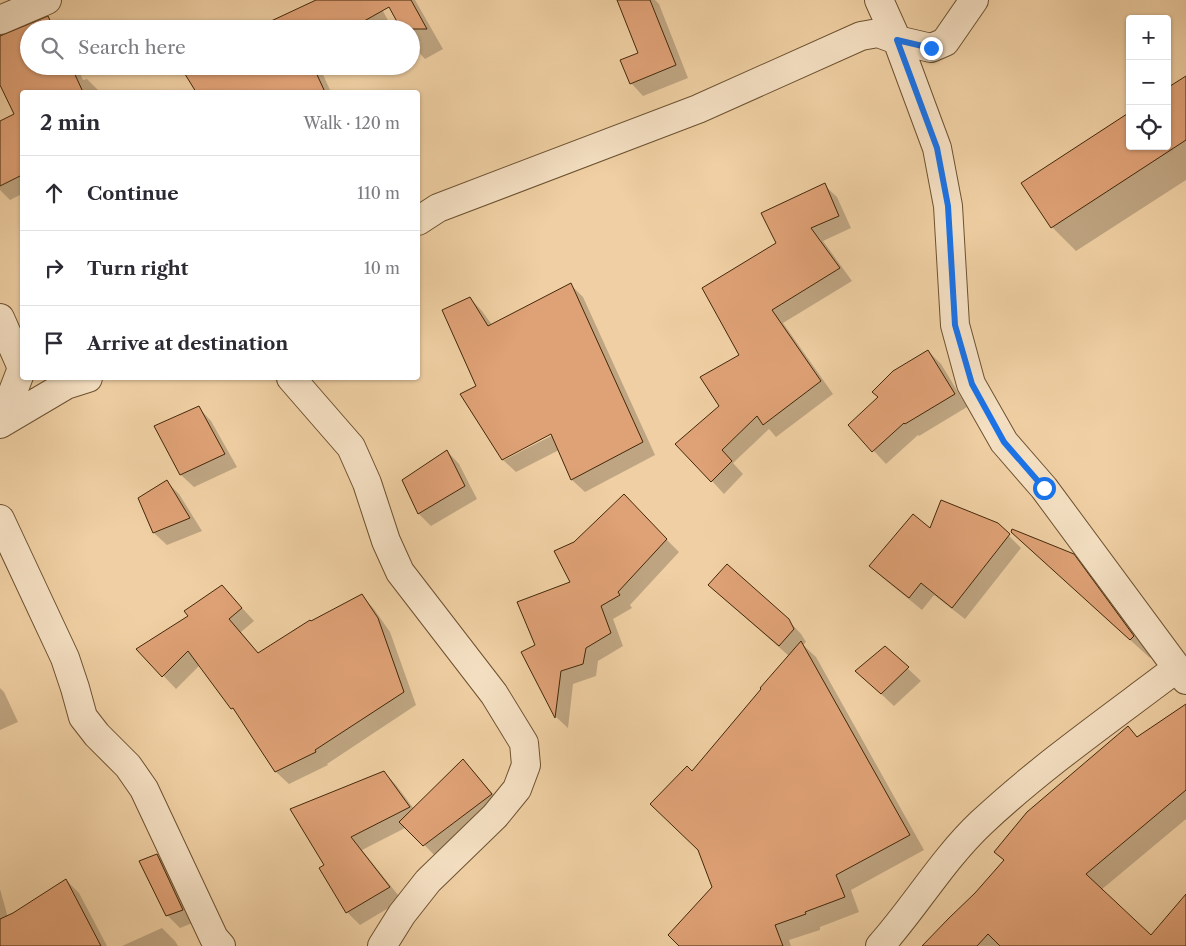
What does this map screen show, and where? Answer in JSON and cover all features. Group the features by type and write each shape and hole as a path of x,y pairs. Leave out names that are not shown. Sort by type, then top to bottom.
{"street":[{"path":"0,20 46,0"},
{"path":"879,0 897,40 937,148 948,206 955,325 972,384 1004,442 1044,488 1181,674 1052,763 980,824 951,856 880,946"},
{"path":"420,220 438,208 698,109 861,36 878,33 897,40 931,48 945,42 974,0"},
{"path":"0,318 20,363"},
{"path":"1,423 20,373"},
{"path":"1,423 67,380"},
{"path":"293,380 351,447 367,483 386,541 400,572 494,694 524,742 526,765 517,789 495,816 428,881 402,914 382,946"},
{"path":"0,520 65,658 76,688 83,717 128,766 144,789 214,938 221,946"}],"building":[{"path":"316,0 411,0 427,29 420,29 420,20 396,20 389,7 366,20 273,20"},
{"path":"617,0 650,0 676,65 630,84 620,60 638,53"},
{"path":"48,16 50,20 38,20"},
{"path":"20,28 20,75 75,75 82,90 20,90 20,176 0,186 0,121 14,114 0,85 0,36"},
{"path":"186,75 317,75 324,90 195,90"},
{"path":"1186,76 1186,140 1171,150 1171,105 1171,85"},
{"path":"1126,115 1126,150 1171,150 1051,228 1021,183"},
{"path":"825,183 839,216 811,228 840,268 772,310 821,381 763,425 757,416 722,450 732,461 711,482 675,444 719,406 700,377 739,355 702,288 776,243 761,213"},
{"path":"571,283 643,442 571,480 551,434 502,460 460,394 476,386 442,310 470,297 488,326"},
{"path":"928,350 955,394 904,423 872,452 848,425 878,397 872,392 893,371"},
{"path":"199,406 225,454 180,475 154,426"},
{"path":"447,450 465,486 418,514 402,480"},
{"path":"167,480 190,518 153,533 138,498"},
{"path":"624,494 667,539 618,592 620,595 601,606 611,633 586,648 583,664 561,671 555,718 521,652 535,645 517,602 570,582 554,551 574,542"},
{"path":"941,500 998,523 1010,534 952,608 921,583 909,598 869,566 913,514 930,528"},
{"path":"1012,529 1074,554 1134,636 1130,640 1011,532"},
{"path":"727,564 789,619 794,629 779,646 708,585"},
{"path":"222,585 242,608 229,619 258,653 310,620 362,594 378,618 404,692 315,750 316,752 275,772 233,708 231,709 188,651 162,677 136,649 188,616 184,611"},
{"path":"801,641 910,835 836,875 845,897 775,925 783,946 679,946 668,935 712,887 698,850 650,804 687,766 692,771"},
{"path":"885,646 909,667 881,694 855,671"},
{"path":"1186,704 1186,790 1086,874 1151,935 1186,894 1186,946 1000,946 988,934 977,946 922,946 975,893 1004,860 994,852 1027,812 1128,726 1137,737"},
{"path":"463,759 492,794 423,846 399,822"},
{"path":"384,771 410,807 351,837 390,887 346,913 319,868 324,865 290,809"},
{"path":"157,854 183,910 166,916 139,861"},
{"path":"66,879 101,946 0,946 0,919 13,913"}],"route":[{"path":"931,48 897,40 937,148 948,206 955,325 972,384 1004,442 1044,488"}]}
